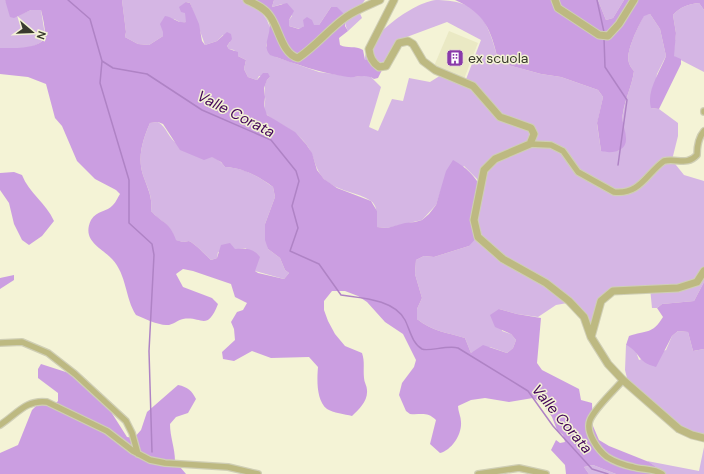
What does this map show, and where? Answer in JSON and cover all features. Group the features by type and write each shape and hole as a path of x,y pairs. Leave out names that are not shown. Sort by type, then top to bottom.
{"street":[{"path":"247,0 259,6 270,15 287,50 291,56 298,58 314,47 332,28 348,16 380,0"},
{"path":"394,0 369,49 370,57 374,64 379,67 386,66 400,43 408,41 413,44 423,61 434,70 473,86 500,117 531,128 534,134 530,144"},
{"path":"555,0 558,8 601,35 608,36 619,24 634,0"},
{"path":"704,131 700,136 697,145 697,155 693,159 688,162 664,161 641,185 620,193 614,192 578,172 563,151 551,145 530,144 496,159 484,170 474,220 478,237 503,259 546,283 569,301 584,317 591,337 608,364 623,380 673,425 692,435 704,438"},
{"path":"591,337 601,301 613,291 678,288 697,282 704,271"},
{"path":"0,342 22,342 48,353 75,374 126,421 132,433 138,454"},
{"path":"623,380 592,418 589,427 590,434 598,448 609,458 633,467 656,471 662,474"},
{"path":"0,425 30,403 39,401 47,402 108,431 138,454 154,462 228,467 258,474"},
{"path":"478,474 519,468 546,474"}],"shaded area":[{"path":"0,0 5,0 14,17 31,10 41,10 45,35 38,44 26,48 0,48"},
{"path":"5,0 122,0 126,32 125,37 138,44 149,45 163,36 160,24 165,16 180,22 186,22 185,13 181,12 179,7 186,2 190,3 199,24 202,41 205,45 217,41 227,32 231,34 232,39 227,46 229,49 238,52 238,56 246,60 244,69 248,77 257,80 263,73 268,73 270,77 264,88 264,106 267,115 295,132 306,144 312,153 317,170 324,179 337,188 371,201 377,211 377,227 387,228 422,220 436,205 446,171 453,160 462,166 470,172 482,189 476,217 480,228 478,236 469,246 434,257 424,256 416,260 415,274 422,298 417,309 417,319 434,329 465,338 471,353 483,345 507,353 513,348 516,340 511,334 495,327 490,315 499,309 541,318 537,363 542,370 579,389 581,400 592,403 593,426 599,440 609,446 649,462 659,469 659,474 616,474 593,465 584,467 589,474 566,474 565,465 551,450 556,440 560,443 565,442 563,435 557,430 552,417 542,403 533,398 509,402 485,398 471,400 458,406 461,420 460,431 452,445 440,453 430,444 436,420 427,414 410,414 406,411 399,395 402,383 414,367 416,360 403,334 385,322 367,302 358,296 345,291 332,291 324,301 324,310 335,334 345,346 362,353 363,356 364,380 367,388 367,394 362,404 352,416 332,412 323,405 318,389 318,367 309,357 271,358 252,351 234,361 223,359 222,352 235,340 234,329 231,322 237,312 243,310 247,303 235,297 231,284 183,269 176,274 183,287 212,298 218,304 211,318 204,321 183,319 170,325 163,325 136,315 132,308 121,272 117,265 94,243 89,233 89,227 93,217 111,207 120,194 116,190 95,179 77,161 62,126 55,118 46,84 28,77 0,74 0,48 33,46 43,40 45,35 41,10 31,10 14,18 10,17","holes":["158,122 163,124 180,150 204,160 212,157 221,162 225,167 250,173 273,187 275,197 265,224 265,240 268,249 280,258 285,270 289,273 284,279 258,273 255,271 260,257 249,249 235,249 230,243 221,245 217,258 211,260 189,241 183,242 176,240 174,234 168,226 151,211 148,188 141,168 141,155 145,135 150,123"]},
{"path":"122,0 241,0 261,11 267,20 271,30 266,46 276,57 319,72 353,77 369,75 381,87 369,127 378,131 392,99 403,101 409,78 430,82 446,72 465,82 481,40 447,22 396,41 387,61 377,63 365,60 367,51 373,41 392,22 427,2 442,0 462,3 473,9 482,18 492,39 498,61 541,74 561,77 598,90 603,97 597,124 601,151 618,151 625,142 623,114 634,71 629,63 629,52 644,15 650,14 660,29 666,56 657,74 651,108 659,109 678,123 678,136 672,160 684,175 704,181 704,282 694,301 662,304 657,308 652,308 650,288 614,289 600,297 591,325 578,311 573,302 556,305 538,317 517,314 499,309 502,331 511,334 516,340 513,348 507,353 490,347 471,353 465,338 434,329 417,319 417,309 422,298 415,274 416,260 424,256 434,257 469,246 482,189 478,180 464,166 441,190 436,205 422,220 387,228 377,227 377,213 374,203 366,198 335,187 324,179 318,171 309,148 304,141 295,133 267,115 264,108 265,86 270,77 259,76 257,80 248,77 244,69 246,60 238,56 234,50 229,49 227,46 230,42 223,35 217,41 205,45 190,3 186,2 186,22 182,23 174,19 163,32 163,36 149,45 138,44 125,37 126,32"},
{"path":"241,0 274,0 272,7 287,3 294,11 289,20 289,26 299,29 304,26 303,20 307,17 312,20 314,25 319,25 331,7 337,7 345,15 345,26 348,31 339,38 340,45 363,50 365,60 372,59 382,70 378,78 374,79 368,76 348,77 328,73 270,55 266,45 270,28 266,16 258,9"},
{"path":"274,0 365,0 358,9 362,18 348,31 341,12 336,8 331,7 319,25 304,26 300,29 289,26 289,20 292,16 282,4 272,7"},
{"path":"455,0 598,0 606,20 613,18 624,0 704,0 704,10 699,3 695,3 681,8 673,15 676,33 674,56 681,59 681,64 659,109 651,108 650,95 654,82 666,56 660,29 650,14 644,16 633,39 628,58 634,71 623,116 626,143 618,151 609,152 601,151 597,123 603,97 598,90 561,77 541,74 508,65 498,60 493,40 480,17 465,5"},
{"path":"598,0 624,0 613,18 606,20"},
{"path":"699,3 704,10 704,72 673,56 676,33 673,15 684,6"},
{"path":"449,31 478,43 464,79 434,66"},
{"path":"158,122 164,127 172,140 178,144 210,155 221,162 225,167 250,173 273,187 275,197 265,224 268,249 280,258 285,270 289,273 284,279 255,271 246,248 218,252 217,258 211,260 189,241 183,242 175,240 171,230 151,211 150,196 141,168 141,155 143,142 150,123"},
{"path":"14,172 22,175 54,221 42,236 29,245 22,240 14,224 9,203 0,190 0,173"},
{"path":"14,275 14,280 0,289 0,278"},
{"path":"704,282 704,349 693,351 688,332 678,331 672,336 656,367 641,360 631,348 626,345 629,336 648,331 659,323 663,317 657,308 662,304 694,301"},
{"path":"678,331 688,332 693,351 704,349 704,439 676,426 628,382 625,370 626,345 635,349 639,360 666,350 672,336"},
{"path":"41,364 72,374 106,404 127,437 134,438 141,430 147,412 178,385 189,390 196,399 188,413 176,417 170,424 175,461 186,474 0,474 0,453 18,445 32,410 39,403 56,403 58,401 58,393 38,378 38,369"},
{"path":"704,447 704,474 659,474 659,469 647,461 699,471"},
{"path":"593,465 616,474 589,474 584,467"}],"waterway":[{"name":"Valle Corata","path":"68,0 90,19 102,61 113,68 147,74 202,110 271,140 296,171 299,181 292,206 298,228 290,251 319,264 341,295 376,301 385,304 400,313 405,320 414,340 422,349 429,350 449,347 458,348 528,391 553,426 592,469 608,474"},
{"path":"597,0 604,32"},
{"path":"604,38 605,67 627,100 618,165"},
{"path":"102,61 100,83 129,180 129,223 152,244 154,255 149,351 152,452"}],"place":[{"name":"ex scuola","path":"455,58"}]}
